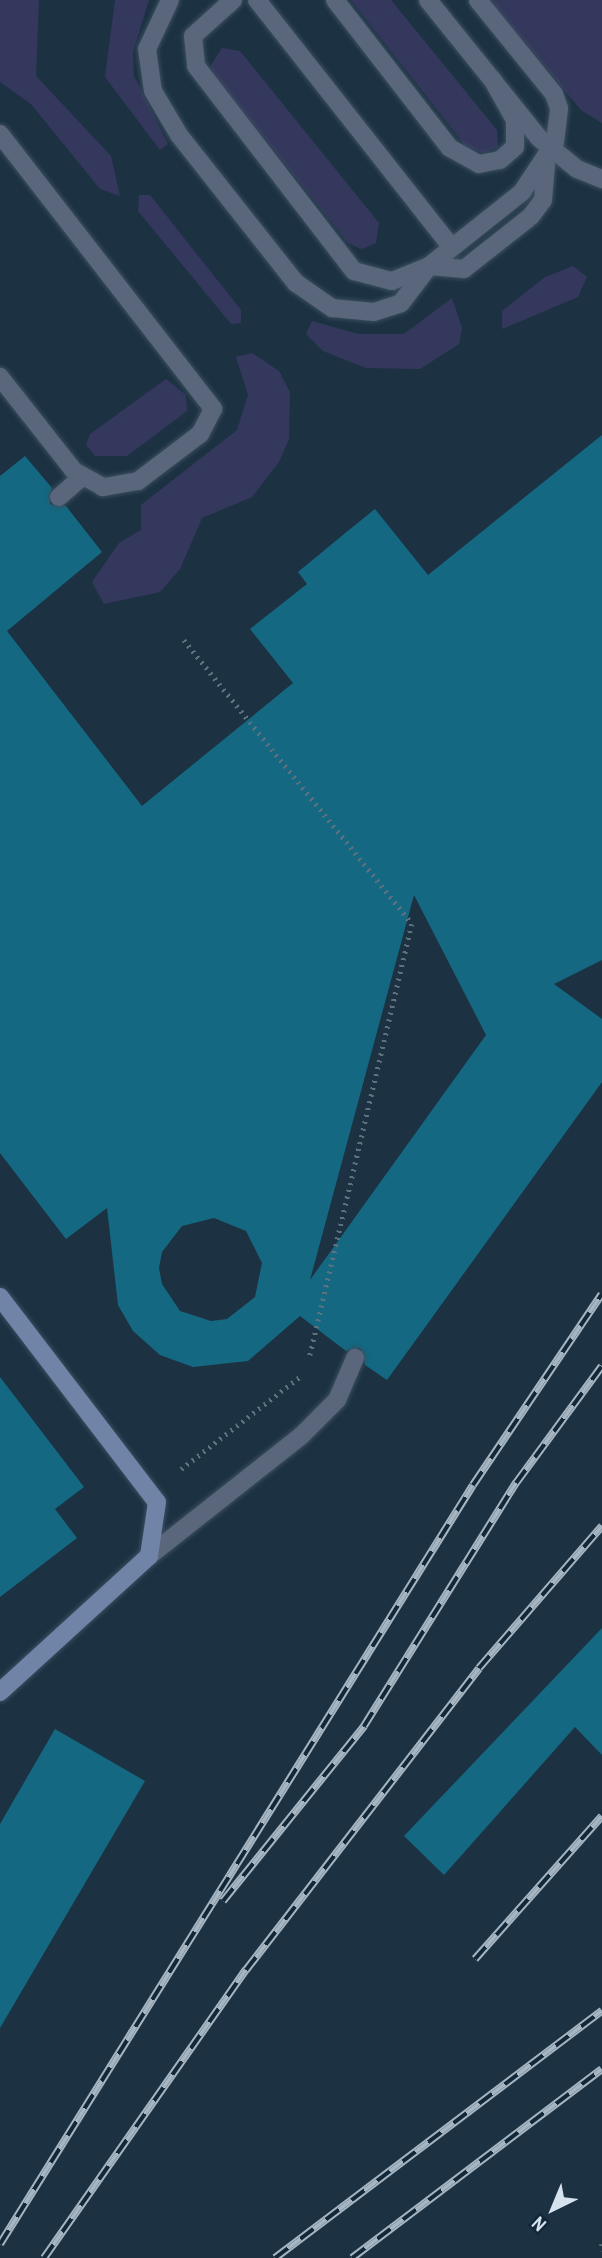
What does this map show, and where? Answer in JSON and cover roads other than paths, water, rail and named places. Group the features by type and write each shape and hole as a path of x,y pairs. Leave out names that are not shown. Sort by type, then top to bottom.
{"street":[{"path":"0,1297 156,1502 149,1556 0,1692"}],"lane":[{"path":"170,0 150,31 147,70 153,91 179,135 296,283 332,307 374,313 401,303 429,266 522,192 550,154"},
{"path":"233,0 193,36 196,66 354,271 392,281 429,266 464,269 531,216 543,200 550,154 559,128 554,94 478,0"},
{"path":"257,0 452,248"},
{"path":"335,0 450,148 479,164 500,160 515,147 515,121 492,79"},
{"path":"428,0 550,154 602,179"},
{"path":"0,134 214,410 200,434 132,485 111,488 81,478 0,377"},
{"path":"59,497 81,478"},
{"path":"149,1556 301,1436 337,1400 355,1358"}],"railway":[{"path":"0,2244 473,1485 602,1294"},
{"path":"223,1901 364,1726 516,1483 602,1366"},
{"path":"44,2258 246,1970 479,1668 602,1526"},
{"path":"475,1959 602,1816"},
{"path":"275,2258 602,2011"},
{"path":"352,2258 602,2069"}]}
